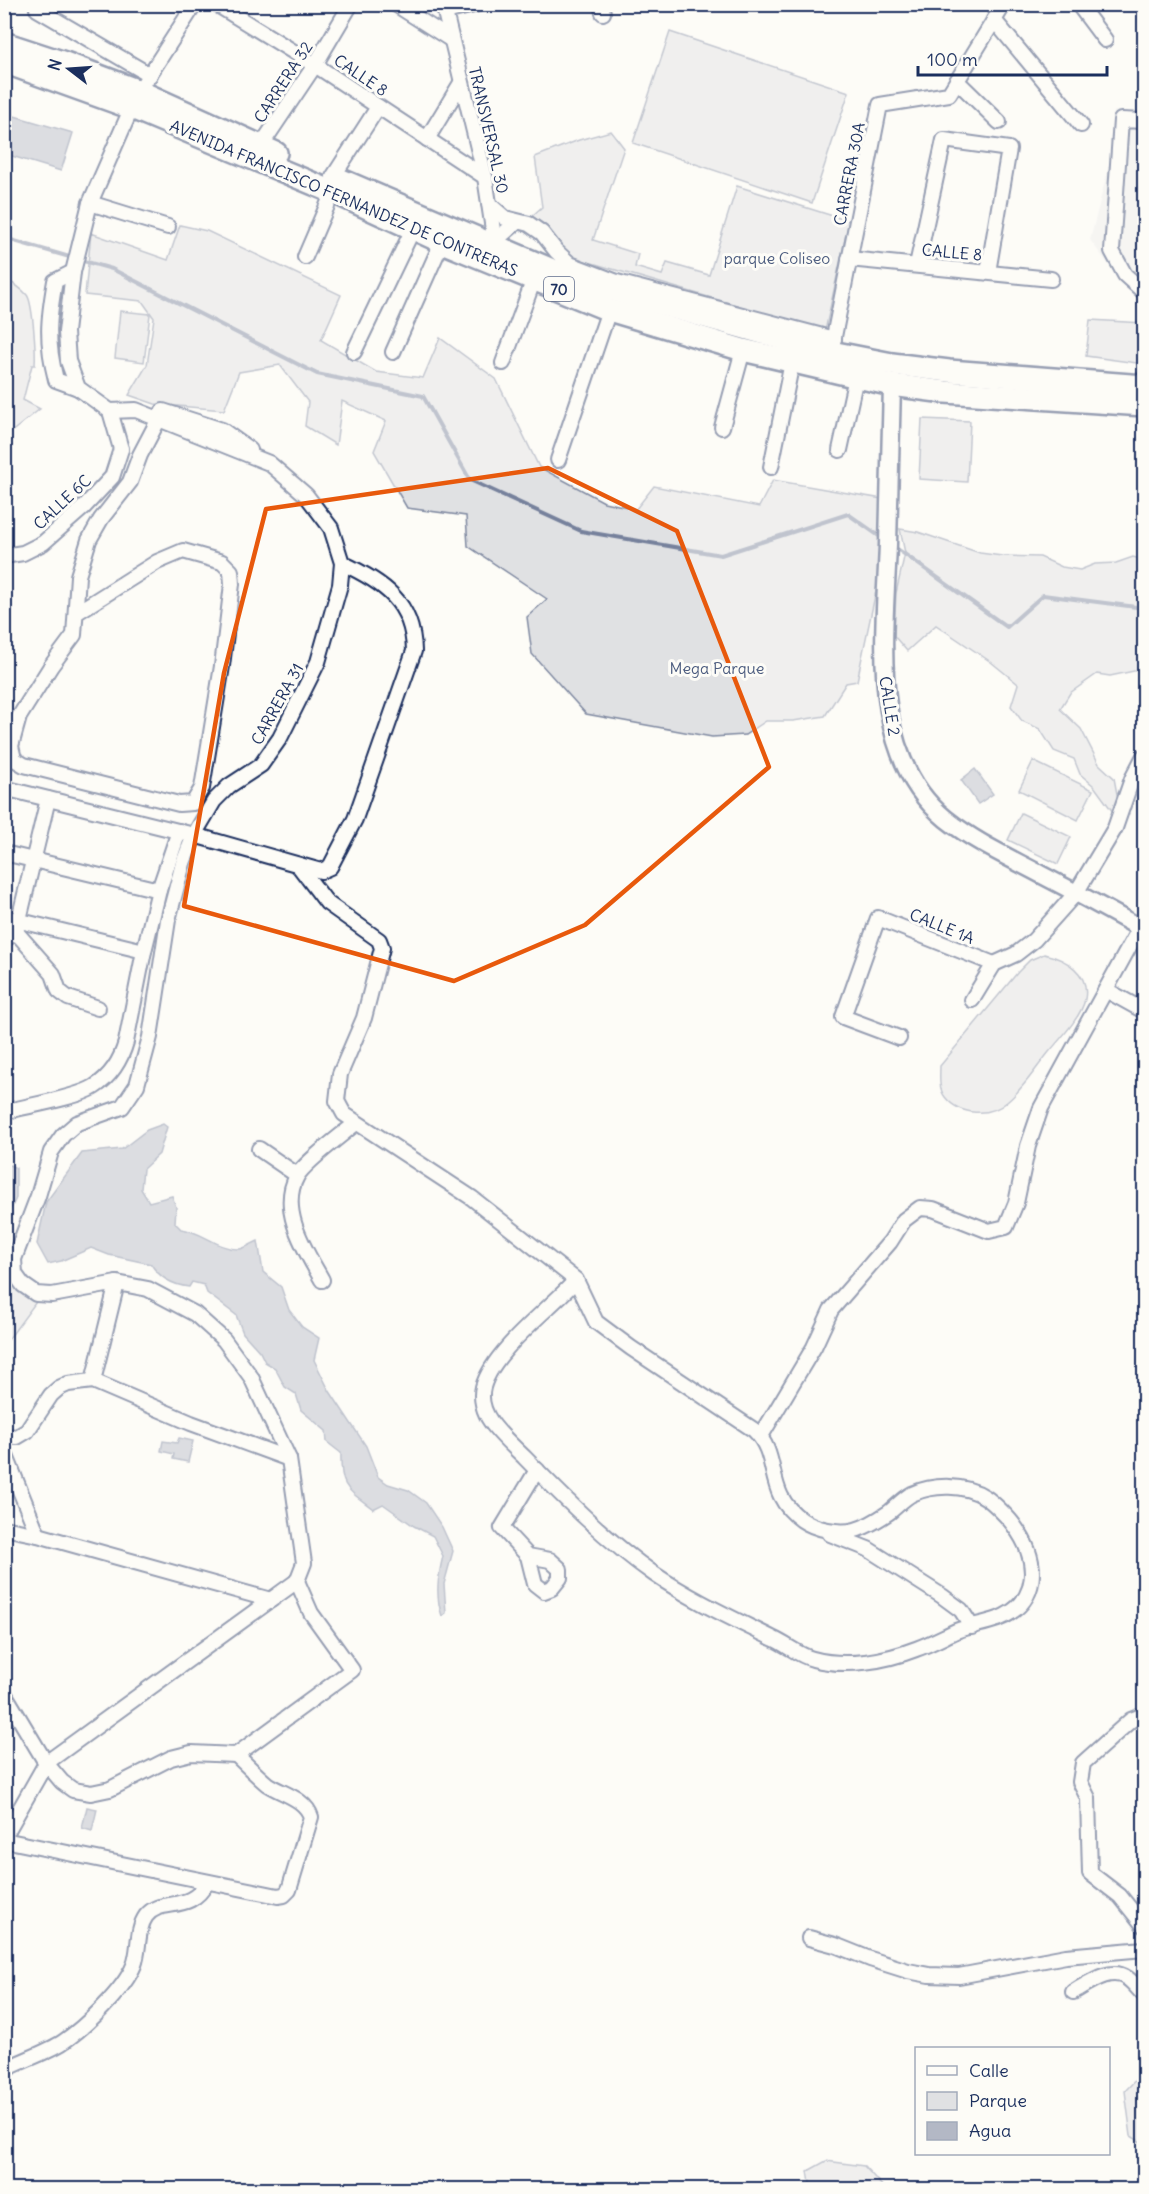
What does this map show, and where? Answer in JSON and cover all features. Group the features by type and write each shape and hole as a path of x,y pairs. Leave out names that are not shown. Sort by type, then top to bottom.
{"main road":[{"name":"AVENIDA FRANCISCO FERNANDEZ DE CONTRERAS","path":"4,43 140,91 260,147 333,184 413,229 442,242 496,251 534,279 609,310 743,350 892,385 945,392 1144,405"},
{"name":"AVENIDA FRANCISCO FERNANDEZ DE CONTRERAS","path":"4,62 140,91 333,184 496,251 645,300 832,346 892,364 1144,387"}],"street":[{"path":"158,419 136,410 110,411 78,388 56,380 48,350 50,310 55,281 74,268 90,203 140,91 195,4"},
{"name":"CALLE 8","path":"216,4 315,65 485,177"},
{"name":"CARRERA 32","path":"260,147 315,65 351,4"},
{"path":"395,4 450,39"},
{"path":"444,8 478,4"},
{"name":"CARRERA 30A","path":"832,346 880,105 949,94 1004,4"},
{"path":"1078,4 1106,40"},
{"name":"TRANSVERSAL 30","path":"444,8 485,177 496,251"},
{"path":"37,9 140,91"},
{"path":"994,20 1081,125"},
{"path":"957,81 999,122"},
{"path":"427,139 461,83"},
{"path":"304,256 333,184 378,106"},
{"path":"1144,121 1121,120 1112,251 1125,275 1144,292"},
{"path":"917,265 944,140 1009,150 987,272"},
{"path":"90,203 168,227"},
{"path":"489,204 505,218 529,224 542,233 570,264 617,282 832,346"},
{"path":"496,251 517,222"},
{"path":"354,352 413,229"},
{"path":"393,352 442,242"},
{"name":"CALLE 8","path":"849,259 1051,279"},
{"path":"503,363 534,279"},
{"path":"558,460 609,310"},
{"path":"722,427 743,350"},
{"path":"771,467 792,362"},
{"path":"840,450 856,377"},
{"name":"CALLE 2","path":"892,385 884,666 898,748 910,775 927,799 945,818 979,843 1142,929"},
{"path":"110,411 121,449 140,455"},
{"path":"4,788 179,831 321,871 330,867 355,819 414,651 411,623 402,606 392,592 369,575 342,562 332,528 306,495 269,463 222,430 163,411 140,455 130,482 101,519 89,540 78,576 74,635 51,666 19,717 11,746 15,759 24,765 179,804 193,803 202,788 220,678 232,584 231,571 222,562 183,551 157,562 76,613"},
{"name":"CALLE 6C","path":"4,556 23,553 43,543 84,507 112,477 121,449"},
{"name":"CARRERA 31","path":"7,1260 38,1196 51,1152 63,1135 77,1123 122,1107 138,1085 150,1037 168,920 183,863 194,835 214,801 229,786 261,765 280,738 318,662 340,585 342,562"},
{"path":"76,590 102,596"},
{"path":"972,1000 994,964 1016,954 1034,940 1077,893 1115,828 1132,779 1144,756"},
{"path":"13,931 48,799"},
{"path":"4,1112 93,1088 115,1066 126,1042 159,890 179,831"},
{"path":"4,853 159,890"},
{"path":"298,865 327,903 379,940 382,948 364,1018 340,1074 337,1101 344,1114 472,1198 576,1280 596,1322 761,1436 768,1447 778,1491 787,1507 801,1519 867,1549 893,1564 961,1610 972,1627"},
{"path":"4,917 13,931 53,974 59,991 68,998 98,1008"},
{"name":"CALLE 1A","path":"899,1038 843,1017 878,918 994,964"},
{"path":"761,1436 814,1347 831,1310 890,1242 904,1220 920,1208 933,1209 989,1231 1006,1227 1016,1203 1028,1146 1041,1108 1142,929"},
{"path":"13,931 144,951"},
{"path":"1106,990 1144,1011"},
{"path":"322,1280 296,1232 291,1195 297,1175 356,1123"},
{"path":"259,1149 297,1175"},
{"path":"7,1260 23,1285 36,1294 52,1295 117,1283 148,1289 195,1314 224,1340 251,1377 289,1459 304,1563 297,1581 46,1763 4,1838 207,1882 278,1896 284,1895 289,1890 311,1817 304,1804 267,1783 236,1755"},
{"path":"576,1280 505,1350 493,1366 484,1387 482,1398 484,1410 492,1424 537,1470 608,1537 655,1574 709,1607 811,1659 843,1664 884,1659 917,1649 958,1630 1001,1618 1019,1605 1031,1587 1032,1557 1015,1526 984,1497 956,1487 934,1488 911,1494 891,1511 854,1531 815,1527"},
{"path":"93,1381 117,1283"},
{"path":"4,1436 17,1437 27,1431 51,1395 59,1388 68,1384 93,1381 191,1424 289,1459"},
{"path":"4,1451 38,1535"},
{"path":"528,1556 502,1528 537,1470"},
{"path":"4,1493 12,1471"},
{"path":"4,1528 38,1535 271,1600"},
{"path":"4,1693 46,1763 62,1782 73,1790 91,1794 110,1789 171,1758 191,1754 236,1755 352,1670 311,1613 297,1581"},
{"path":"1144,1715 1131,1720 1083,1763 1080,1782 1088,1798 1090,1873 1120,1896 1144,1926"},
{"path":"4,2070 61,2044 88,2022 120,1987 134,1965 142,1923 147,1914 163,1906 192,1901 202,1892 207,1882"},
{"path":"808,1938 835,1945 898,1968 929,1975 949,1976 980,1973 1024,1962 1066,1956 1144,1949"},
{"path":"1073,1992 1115,1973 1126,1977 1144,1995"}],"highlighted area":[{"path":"548,468 677,531 769,767 585,925 454,981 184,906 224,673 266,509"}],"shaded area":[{"path":"1114,111 1144,112 1144,301 1120,280 1090,240 1110,161"}],"green space":[{"path":"670,32 849,92 812,203 633,143"},
{"name":"parque Coliseo","path":"611,131 624,148 593,240 638,254 635,267 662,275 667,263 709,275 737,186 849,221 825,331 568,256 545,225 532,216 542,207 535,157 579,140"},
{"name":"Mega Parque","path":"180,225 207,231 341,295 321,340 376,372 423,378 440,338 496,379 539,467 604,502 636,509 654,486 759,507 773,480 882,499 881,567 857,681 846,683 825,716 793,721 766,721 745,735 712,737 586,714 532,654 527,617 547,599 468,546 466,516 407,508 374,451 386,421 342,401 336,445 305,426 308,402 280,365 239,372 224,410 155,404 129,395 147,365 154,318 142,301 85,295 91,233 168,260"},
{"path":"5,279 22,290 29,300 34,328 35,365 32,365 23,400 40,409 5,437"},
{"path":"120,311 150,314 144,362 115,358"},
{"path":"1090,320 1144,323 1144,364 1086,356"},
{"path":"922,419 970,421 967,482 919,479"},
{"path":"900,529 918,532 980,553 1040,557 1062,567 1080,570 1095,564 1116,563 1133,557 1144,560 1144,669 1110,676 1097,674 1070,693 1060,709 1081,729 1099,764 1114,778 1119,805 1113,812 1094,786 1080,774 1074,759 1054,751 1040,729 1022,721 1011,706 1018,684 991,662 936,625 907,651 894,636 896,593 905,553"},
{"path":"1033,761 1093,790 1078,820 1019,790"},
{"path":"1021,813 1071,837 1058,864 1008,840"},
{"path":"1044,954 1060,959 1080,975 1086,990 1080,1013 1024,1085 1007,1102 984,1112 959,1108 945,1097 941,1090 940,1066 1018,972 1030,960"},
{"path":"5,1280 36,1302 5,1344"},
{"path":"1144,2071 1144,2144 1131,2136 1125,2091"},
{"path":"826,2161 864,2166 885,2189 811,2189 808,2171"}],"water":[{"path":"4,113 73,133 61,171 5,154"},
{"path":"975,769 993,794 978,804 961,780"},
{"path":"163,1124 167,1127 159,1154 143,1169 141,1189 149,1202 172,1196 176,1207 175,1223 181,1229 189,1230 232,1249 240,1249 258,1241 263,1272 281,1287 289,1310 302,1327 319,1338 314,1360 329,1390 366,1446 378,1477 388,1484 408,1490 426,1503 442,1527 453,1551 444,1584 446,1613 442,1616 438,1601 438,1586 443,1556 433,1536 414,1526 383,1504 373,1509 351,1492 342,1474 341,1453 327,1442 326,1431 301,1410 296,1394 285,1387 275,1368 265,1362 260,1352 243,1333 236,1315 207,1293 204,1285 192,1282 189,1287 178,1285 163,1277 151,1264 109,1255 91,1248 48,1264 37,1244 46,1202 82,1153 122,1149 147,1130"},
{"path":"5,1163 16,1168 16,1198 5,1222"},
{"path":"179,1438 193,1441 188,1462 173,1459 174,1454 161,1451 163,1441 177,1443"},
{"path":"87,1807 97,1809 92,1831 82,1828"}],"waterway":[{"path":"4,238 73,258"},
{"path":"80,260 112,269 317,374 423,396 470,480 581,531 721,555 848,514 882,538"},
{"path":"893,546 1007,627 1043,595 1144,608"}]}
